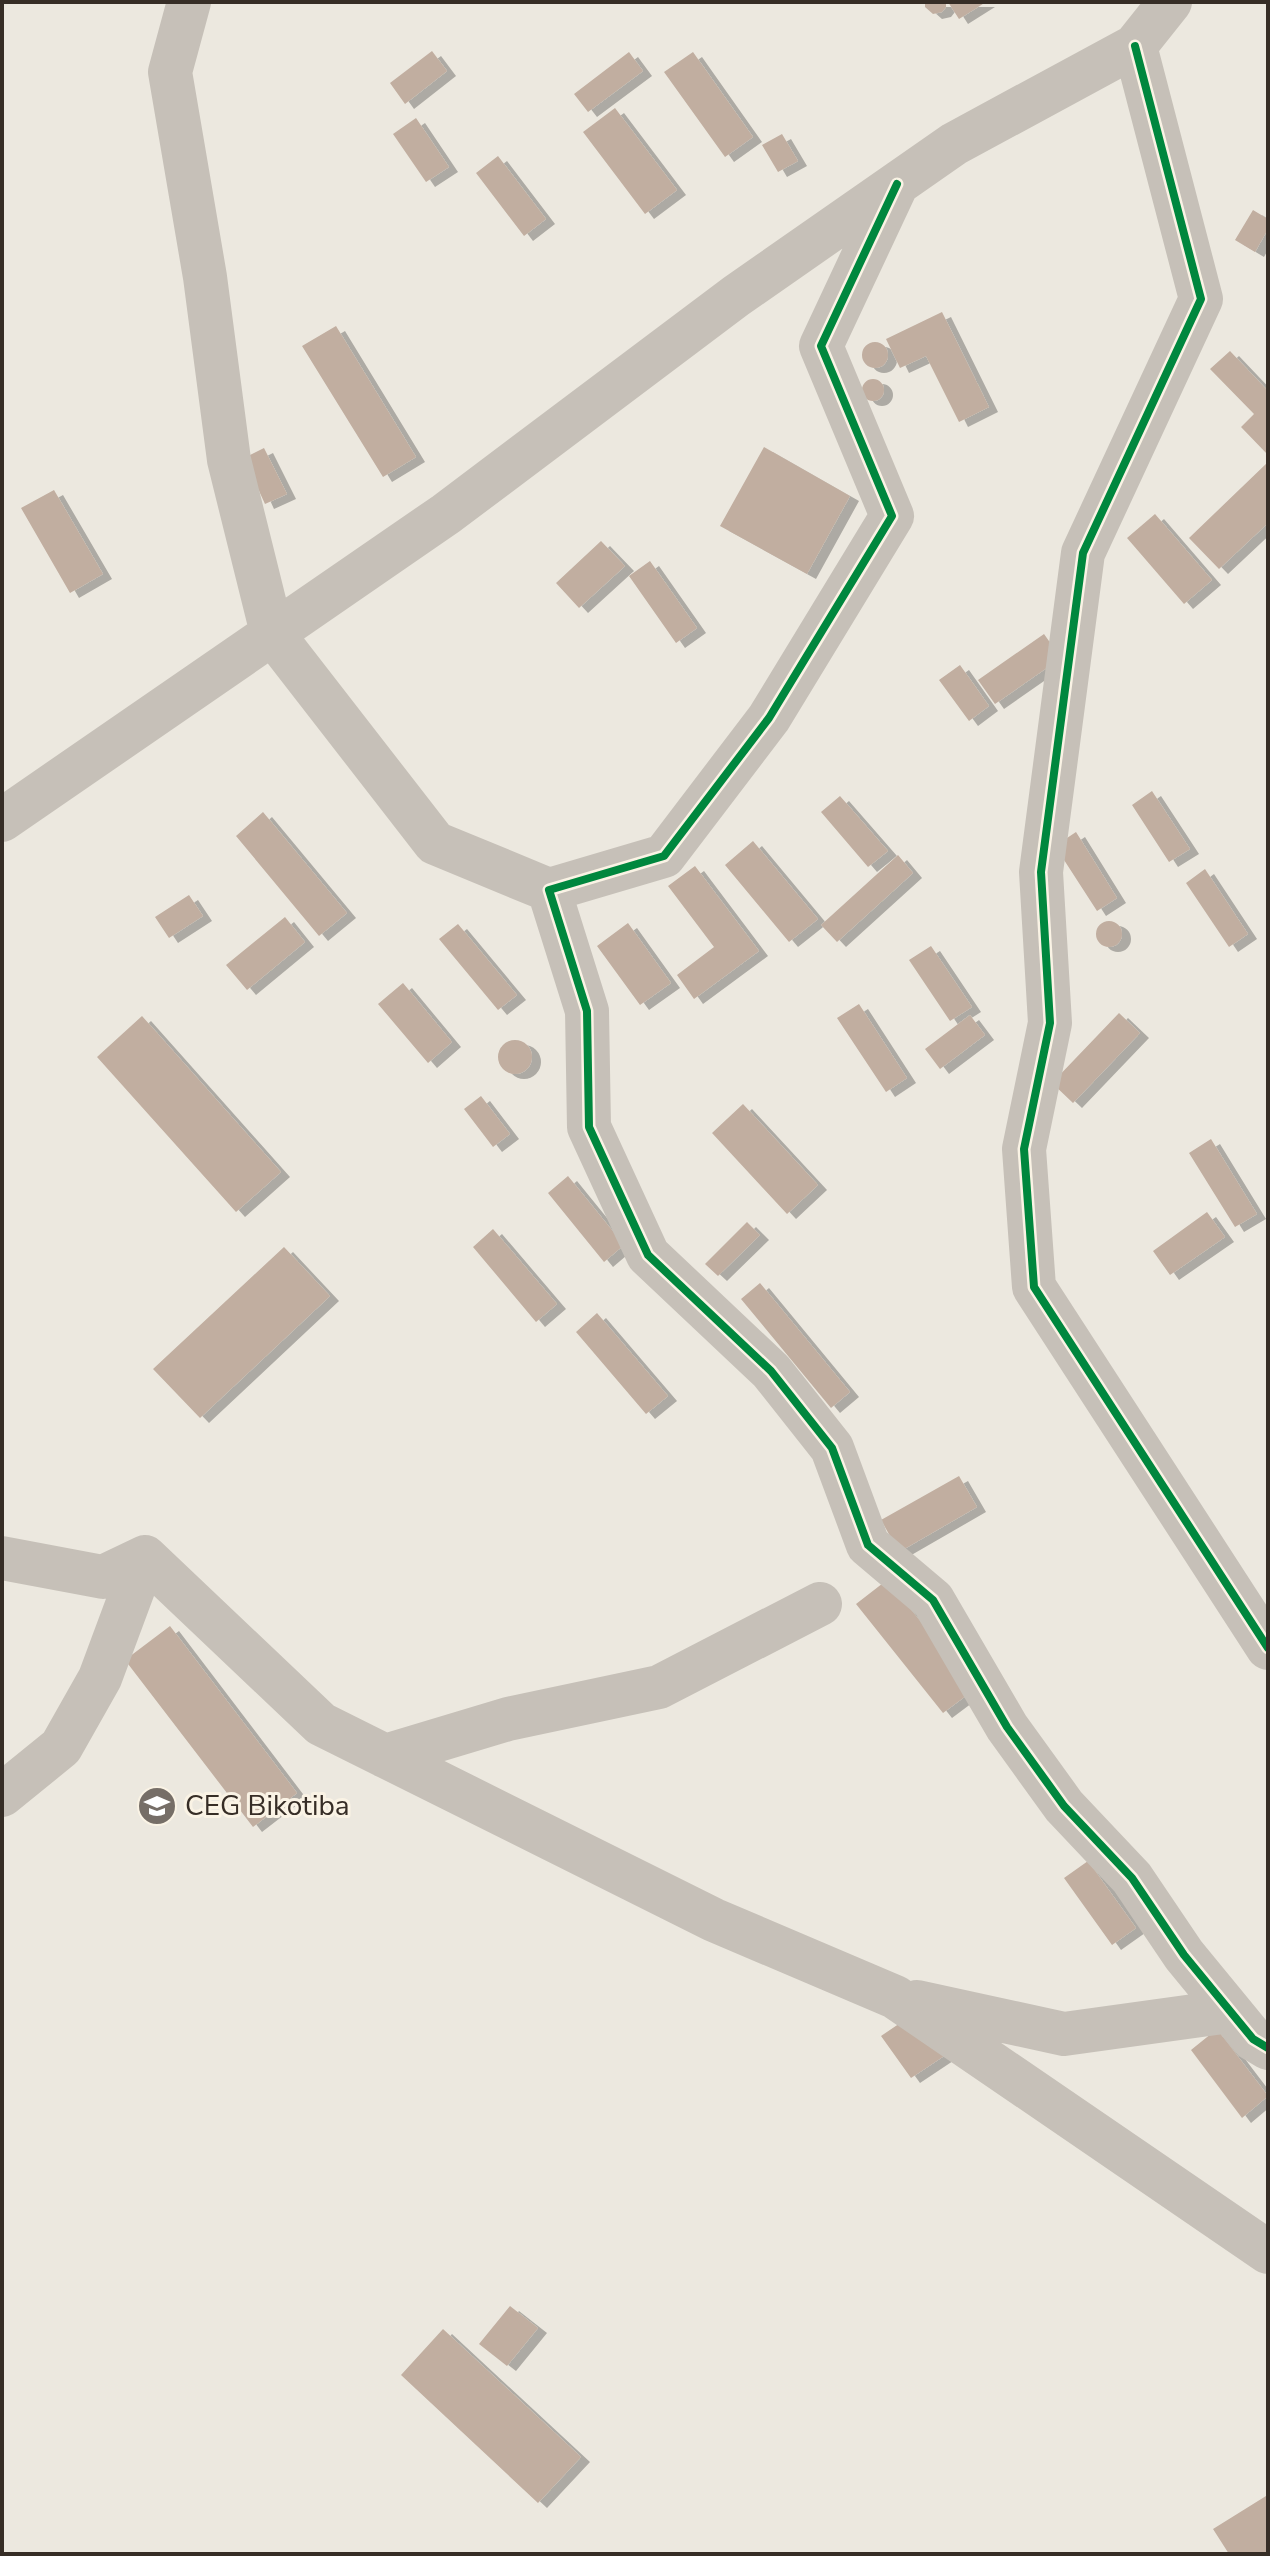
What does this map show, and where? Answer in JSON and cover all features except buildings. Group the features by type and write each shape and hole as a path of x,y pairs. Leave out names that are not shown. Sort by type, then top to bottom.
{"street":[{"path":"189,2 170,72 205,277 229,460 272,633 435,843 549,890 664,856 769,718 892,516 821,346 897,184"},
{"path":"2,820 446,514 736,296 954,144 1135,46 1170,2"},
{"path":"1135,46 1201,299 1083,553 1041,872 1050,1023 1024,1149 1034,1287 1268,1648"},
{"path":"549,890 587,1011 589,1127 648,1255 771,1371 832,1448 868,1545 933,1600 1007,1727 1064,1806 1132,1878 1184,1955 1253,2039 1268,2048"},
{"path":"145,1557 321,1724 714,1920 895,1997 1064,2034 1230,2011"},
{"path":"2,1558 103,1577 145,1557"},
{"path":"2,1795 61,1747 100,1678 145,1557"},
{"path":"385,1756 508,1719 659,1687 820,1604"},
{"path":"895,1997 1268,2252"}],"cycle path":[{"path":"1135,46 1201,299 1083,553 1041,872 1050,1023 1024,1149 1034,1287 1268,1648"},
{"path":"897,184 821,346 892,516 769,718 664,856 549,890 587,1011 589,1127 648,1255 771,1371 832,1448 868,1545 933,1600 1007,1727 1064,1806 1132,1878 1184,1955 1253,2039 1268,2048"}],"place":[{"name":"CEG Bikotiba","path":"157,1806"}]}
